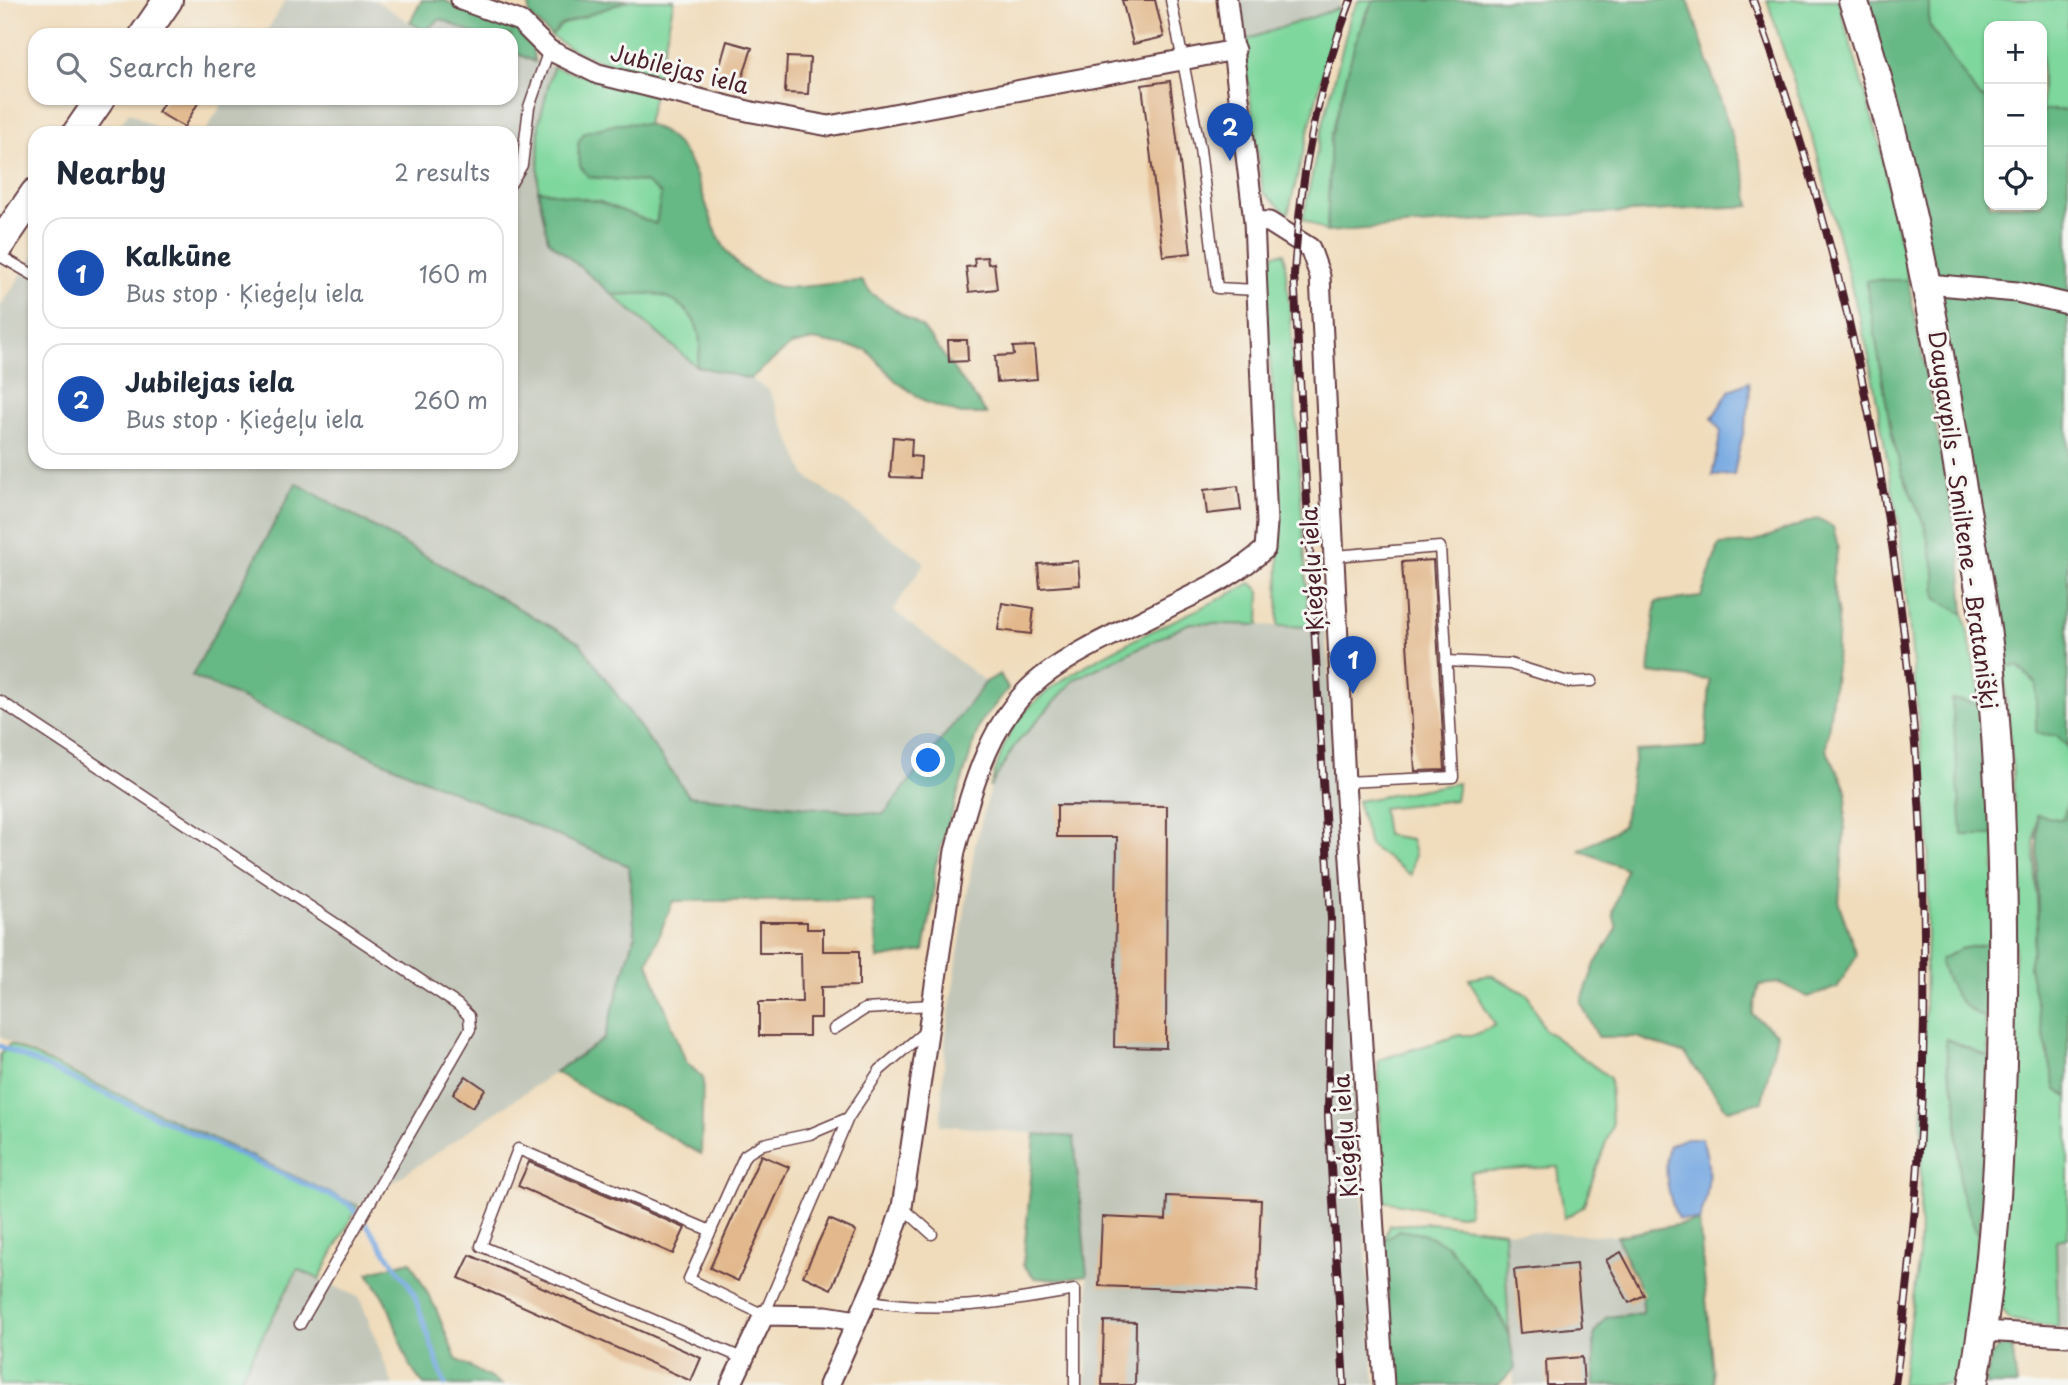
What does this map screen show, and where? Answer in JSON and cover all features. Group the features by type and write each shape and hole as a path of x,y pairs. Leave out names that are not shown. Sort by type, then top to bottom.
{"main road":[{"path":"149,28 168,0"},
{"name":"Daugavpils - Smiltene - Bratanišķi","path":"1853,0 1875,65 1928,284 1989,659 2002,849 2001,1099 1984,1331 1973,1385"},
{"path":"82,126 96,105"},
{"path":"0,244 28,203"}],"street":[{"name":"Jubilejas iela","path":"461,0 520,21 549,50 598,74 752,112 829,126 1235,50"},
{"path":"829,1385 902,1207 954,851 970,793 989,746 1008,713 1040,678 1068,660 1240,571 1265,549 1267,523 1254,221 1227,0"},
{"name":"Ķieģeļu iela","path":"1254,221 1269,222 1310,248 1320,276 1345,782 1384,1385"},
{"path":"1928,284 2017,292 2068,304"},
{"path":"731,1385 764,1315 827,1316 857,1321"},
{"path":"1984,1331 2068,1336"}],"lane":[{"path":"1171,0 1185,58 1200,149 1217,288 1257,290"},
{"path":"518,172 522,165 529,107 549,50"},
{"path":"0,256 28,272"},
{"path":"1335,556 1440,547 1453,777 1345,782"},
{"path":"1446,661 1510,664 1568,682 1592,681"},
{"path":"0,701 458,1005 469,1016 470,1029 300,1324"},
{"path":"834,1029 865,1009 931,1005"},
{"path":"848,1118 810,1134 763,1144 745,1154 690,1279 764,1315 848,1118 880,1070 927,1030"},
{"path":"711,1231 519,1149 481,1246 742,1358"},
{"path":"902,1207 932,1234"},
{"path":"866,1300 939,1309 996,1304 1075,1290 1075,1385"}],"shaded area":[{"path":"286,0 375,0 418,28 268,28"},
{"path":"1235,0 1341,0 1339,8 1242,41"},
{"path":"441,18 462,28 427,28"},
{"path":"518,54 553,67 539,123 538,190 548,240 696,366 750,379 769,390 806,476 925,562 893,610 986,682 884,814 689,796 580,643 192,676 409,773 629,866 635,935 604,1039 358,1206 0,1037 0,307 28,265 28,469 518,469 518,126 208,126 222,105 518,105"},
{"path":"129,112 154,126 120,126"},
{"path":"1190,622 1325,628 1375,1385 1086,1385 1089,1296 1074,1137 940,1125 946,1033 975,844 992,783 1014,746 1075,679"},
{"path":"1504,1231 1617,1236 1621,1252 1644,1295 1643,1313 1607,1317 1594,1332 1594,1385 1514,1385"},
{"path":"2068,1238 2068,1328 2058,1328 2056,1239"},
{"path":"298,1269 360,1298 393,1385 237,1385"}],"green space":[{"path":"422,0 443,0 513,28 461,28 441,19 428,28 419,28 410,22"},
{"path":"529,0 629,0 561,25 551,36 529,15"},
{"path":"629,0 674,0 658,76 589,57 551,36 561,25"},
{"path":"1359,0 1373,0 1364,18 1331,137 1327,232 1303,219 1320,136 1351,14"},
{"path":"1373,0 1688,0 1745,176 1750,206 1511,218 1327,232 1331,137 1355,43"},
{"path":"1767,0 1838,0 1880,145 1908,280 1866,280 1902,473 1925,526 1935,573 1936,598 1964,614 1982,705 1952,699 1963,835 1995,835 1994,943 1941,961 1955,995 1967,1008 1985,1018 1989,1057 1947,1039 1948,1070 1956,1095 1960,1189 1978,1237 1962,1385 1901,1385 1919,1256 1929,839 1911,642 1899,525 1868,352 1816,149"},
{"path":"1852,0 1929,0 1929,25 1979,97 1984,98 1984,210 2047,210 2047,110 2068,110 2068,747 2057,736 2036,733 2036,684 2018,666 2003,666"},
{"path":"1929,0 2068,0 2068,110 2047,110 2047,21 1984,21 1984,98 1979,97 1929,25"},
{"path":"1339,8 1288,214 1263,192 1242,41"},
{"path":"518,30 530,35 535,62 518,54"},
{"path":"553,67 654,95 647,124 617,124 578,153 589,177 646,182 661,194 656,225 600,202 538,190 539,123"},
{"path":"617,124 649,125 672,139 688,159 716,231 729,254 748,273 783,287 862,281 872,294 923,328 987,414 961,414 928,403 897,382 867,350 813,340 791,345 750,379 696,366 699,334 696,324 683,308 658,295 613,295 548,240 538,190 600,202 656,224 661,194 645,182 589,177 580,166 578,142 585,132"},
{"path":"1284,253 1309,627 1278,626 1280,480 1265,269 1274,254"},
{"path":"1866,280 1908,280 1960,554 1964,614 1936,598 1935,573 1925,526 1902,473 1891,431"},
{"path":"613,295 658,295 683,308 696,324 699,333 696,366"},
{"path":"296,483 580,643 689,796 884,814 986,682 1000,674 1008,689 980,723 935,867 933,902 924,951 878,959 873,900 673,901 648,963 686,1062 703,1078 701,1154 555,1072 604,1039 635,935 629,866 409,773 192,676"},
{"path":"1818,518 1833,527 1838,546 1832,579 1838,616 1836,665 1826,749 1847,791 1839,904 1857,955 1837,988 1808,997 1780,983 1759,985 1752,1014 1777,1034 1762,1102 1727,1110 1685,1054 1637,1037 1598,1037 1581,1003 1595,964 1617,929 1613,913 1626,869 1580,850 1623,826 1636,751 1706,747 1710,680 1649,673 1656,602 1701,597 1719,545 1751,543"},
{"path":"1251,583 1260,591 1259,625 1190,623 1075,679 1014,746 990,788 1011,731 1036,701 1092,662"},
{"path":"2003,666 2018,666 2036,684 2036,733 2057,736 2068,747 2068,800 2063,820 2037,816 2034,844 2038,923 2029,967 2056,1090 2068,1096 2068,1238 2056,1240 2058,1328 2008,1319 1998,1303 2016,920 2013,775"},
{"path":"1952,699 1982,705 1995,835 1962,835"},
{"path":"1458,783 1455,800 1382,808 1386,835 1411,839 1415,854 1411,875 1370,846 1357,801"},
{"path":"2068,800 2068,1096 2056,1090 2029,967 2038,923 2037,815 2063,820"},
{"path":"1994,943 1985,1018 1967,1008 1955,995 1940,960 1960,949"},
{"path":"1491,975 1528,995 1544,1029 1610,1078 1612,1125 1583,1207 1564,1218 1558,1167 1471,1172 1468,1214 1459,1215 1383,1201 1378,1060 1460,1035 1475,1035 1495,1025 1469,979"},
{"path":"1946,1039 1989,1057 1985,1183 1978,1237 1960,1189 1956,1095 1948,1070"},
{"path":"10,1044 358,1206 319,1279 298,1269 237,1385 0,1385 0,1055"},
{"path":"1035,1134 1074,1137 1087,1275 1061,1280 1035,1278 1023,1265"},
{"path":"1699,1221 1714,1385 1594,1385 1594,1333 1607,1317 1643,1313 1638,1283 1617,1236"},
{"path":"1434,1223 1504,1231 1509,1334 1496,1308 1399,1230 1384,1240 1389,1225"},
{"path":"1399,1230 1423,1234 1447,1245 1496,1308 1509,1334 1515,1369 1498,1385 1394,1385 1384,1240"},
{"path":"410,1261 436,1309 456,1359 503,1385 424,1385 417,1377 407,1359 388,1306 368,1273"},
{"path":"2012,1346 2017,1385 1985,1385 1991,1356 1999,1347"}],"water":[{"path":"1749,382 1749,405 1734,475 1712,476 1721,432 1712,418 1730,390"},
{"path":"1686,1138 1701,1138 1707,1158 1707,1190 1699,1221 1678,1219 1667,1184 1668,1146"}],"building":[{"path":"1122,0 1155,0 1164,37 1133,44"},
{"path":"727,41 752,48 741,82 717,75"},
{"path":"787,57 810,58 808,94 785,93"},
{"path":"1170,81 1191,253 1163,256 1142,85"},
{"path":"162,105 197,105 185,126 158,112"},
{"path":"987,257 988,264 994,263 997,289 969,292 966,267 975,266 974,258"},
{"path":"948,340 967,340 968,361 949,362"},
{"path":"1034,346 1037,379 997,382 995,356 1014,355 1013,347"},
{"path":"893,437 912,439 911,456 921,457 920,478 890,477"},
{"path":"1238,486 1241,510 1207,514 1204,490"},
{"path":"1433,560 1445,770 1415,771 1402,562"},
{"path":"1078,561 1080,585 1040,588 1038,564"},
{"path":"1002,603 1034,608 1031,634 998,630"},
{"path":"1057,805 1167,806 1166,1048 1114,1047 1117,837 1057,837"},
{"path":"759,922 807,922 807,929 823,929 823,951 859,951 859,986 821,987 821,1018 809,1018 809,1036 759,1036 759,1002 802,1002 801,953 759,953"},
{"path":"466,1076 485,1089 473,1107 453,1094"},
{"path":"761,1155 789,1167 738,1281 710,1268"},
{"path":"529,1162 685,1228 673,1254 518,1186"},
{"path":"1167,1196 1261,1200 1257,1292 1099,1286 1102,1217 1166,1220"},
{"path":"829,1219 856,1231 831,1289 803,1276"},
{"path":"1621,1252 1644,1295 1629,1303 1606,1260"},
{"path":"470,1255 701,1358 691,1381 459,1278"},
{"path":"1576,1264 1582,1327 1520,1333 1514,1270"},
{"path":"1104,1321 1136,1322 1135,1385 1102,1385"},
{"path":"1582,1357 1584,1385 1547,1385 1546,1360"}],"waterway":[{"path":"0,1046 349,1204 355,1212"},
{"path":"367,1225 413,1291 445,1385"}],"railway":[{"path":"1344,1385 1328,1116 1331,919 1294,275 1305,170 1319,101 1351,0"},
{"path":"1753,0 1808,167 1853,337 1886,510 1910,684 1922,859 1924,1034 1915,1210 1895,1385"}],"place":[{"name":"Jubilejas iela","path":"1230,161"},
{"name":"Kalkūne","path":"1353,694"}]}
